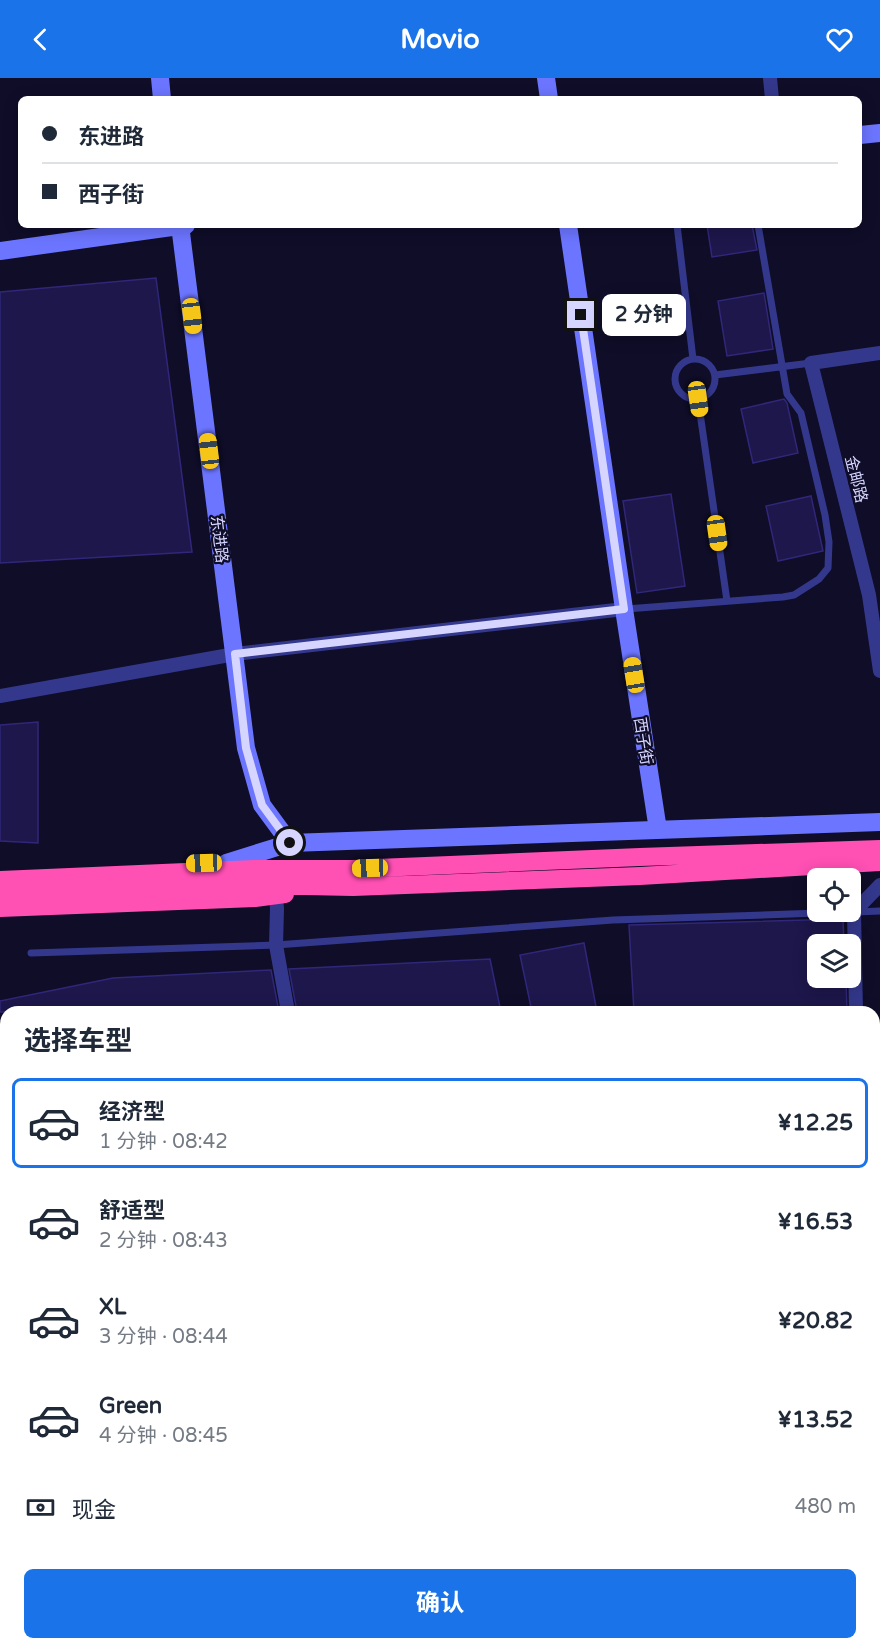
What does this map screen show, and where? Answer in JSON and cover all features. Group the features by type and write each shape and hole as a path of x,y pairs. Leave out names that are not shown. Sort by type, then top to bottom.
{"highway":[{"path":"0,908 255,898 353,878 640,857 880,849"},
{"path":"0,880 640,876 880,862"},
{"path":"0,870 226,863 353,878"},
{"path":"0,894 256,877"}],"street":[{"path":"160,78 162,96"},
{"path":"546,78 549,96"},
{"path":"770,78 772,96"},
{"path":"862,135 880,133"},
{"path":"0,251 159,228"},
{"name":"东进路","path":"180,228 246,748 262,805 290,843"},
{"name":"西子街","path":"568,228 658,830"},
{"path":"811,363 880,353"},
{"name":"金邮路","path":"811,363 874,595 880,672"},
{"path":"0,696 235,654 624,609"},
{"path":"226,863 290,843 880,822"},
{"path":"861,903 880,885"},
{"path":"276,895 276,945 287,1006"},
{"path":"852,922 856,1006"}],"lane":[{"path":"677,228 693,359"},
{"path":"624,609 794,595 819,579 828,568 829,542 825,515 801,413 787,394 759,228"},
{"path":"693,359 705,361 715,375 713,388 698,399 692,399 681,393 676,381 678,369 682,364 693,359"},
{"path":"715,375 811,363"},
{"path":"698,399 727,601"},
{"path":"861,912 880,911"},
{"path":"31,953 276,945 613,920 807,913"}],"building":[{"path":"707,228 753,228 757,250 712,257"},
{"path":"156,278 192,552 0,563 0,292"},
{"path":"764,293 773,349 727,356 718,301"},
{"path":"784,399 787,403 798,453 753,463 741,409"},
{"path":"671,494 685,586 637,593 623,501"},
{"path":"811,496 823,551 778,561 766,506"},
{"path":"38,722 38,843 0,841 0,725"},
{"path":"807,920 807,922 843,922 844,934 807,934 807,988 846,988 847,1006 634,1006 629,925"},
{"path":"584,943 596,1006 531,1006 520,955"},
{"path":"490,959 500,1006 296,1006 289,969"},
{"path":"271,970 278,1006 0,1006 0,1001 113,978"}],"route":[{"path":"290,843 262,805 246,748 235,654 624,609 581,315"}]}
